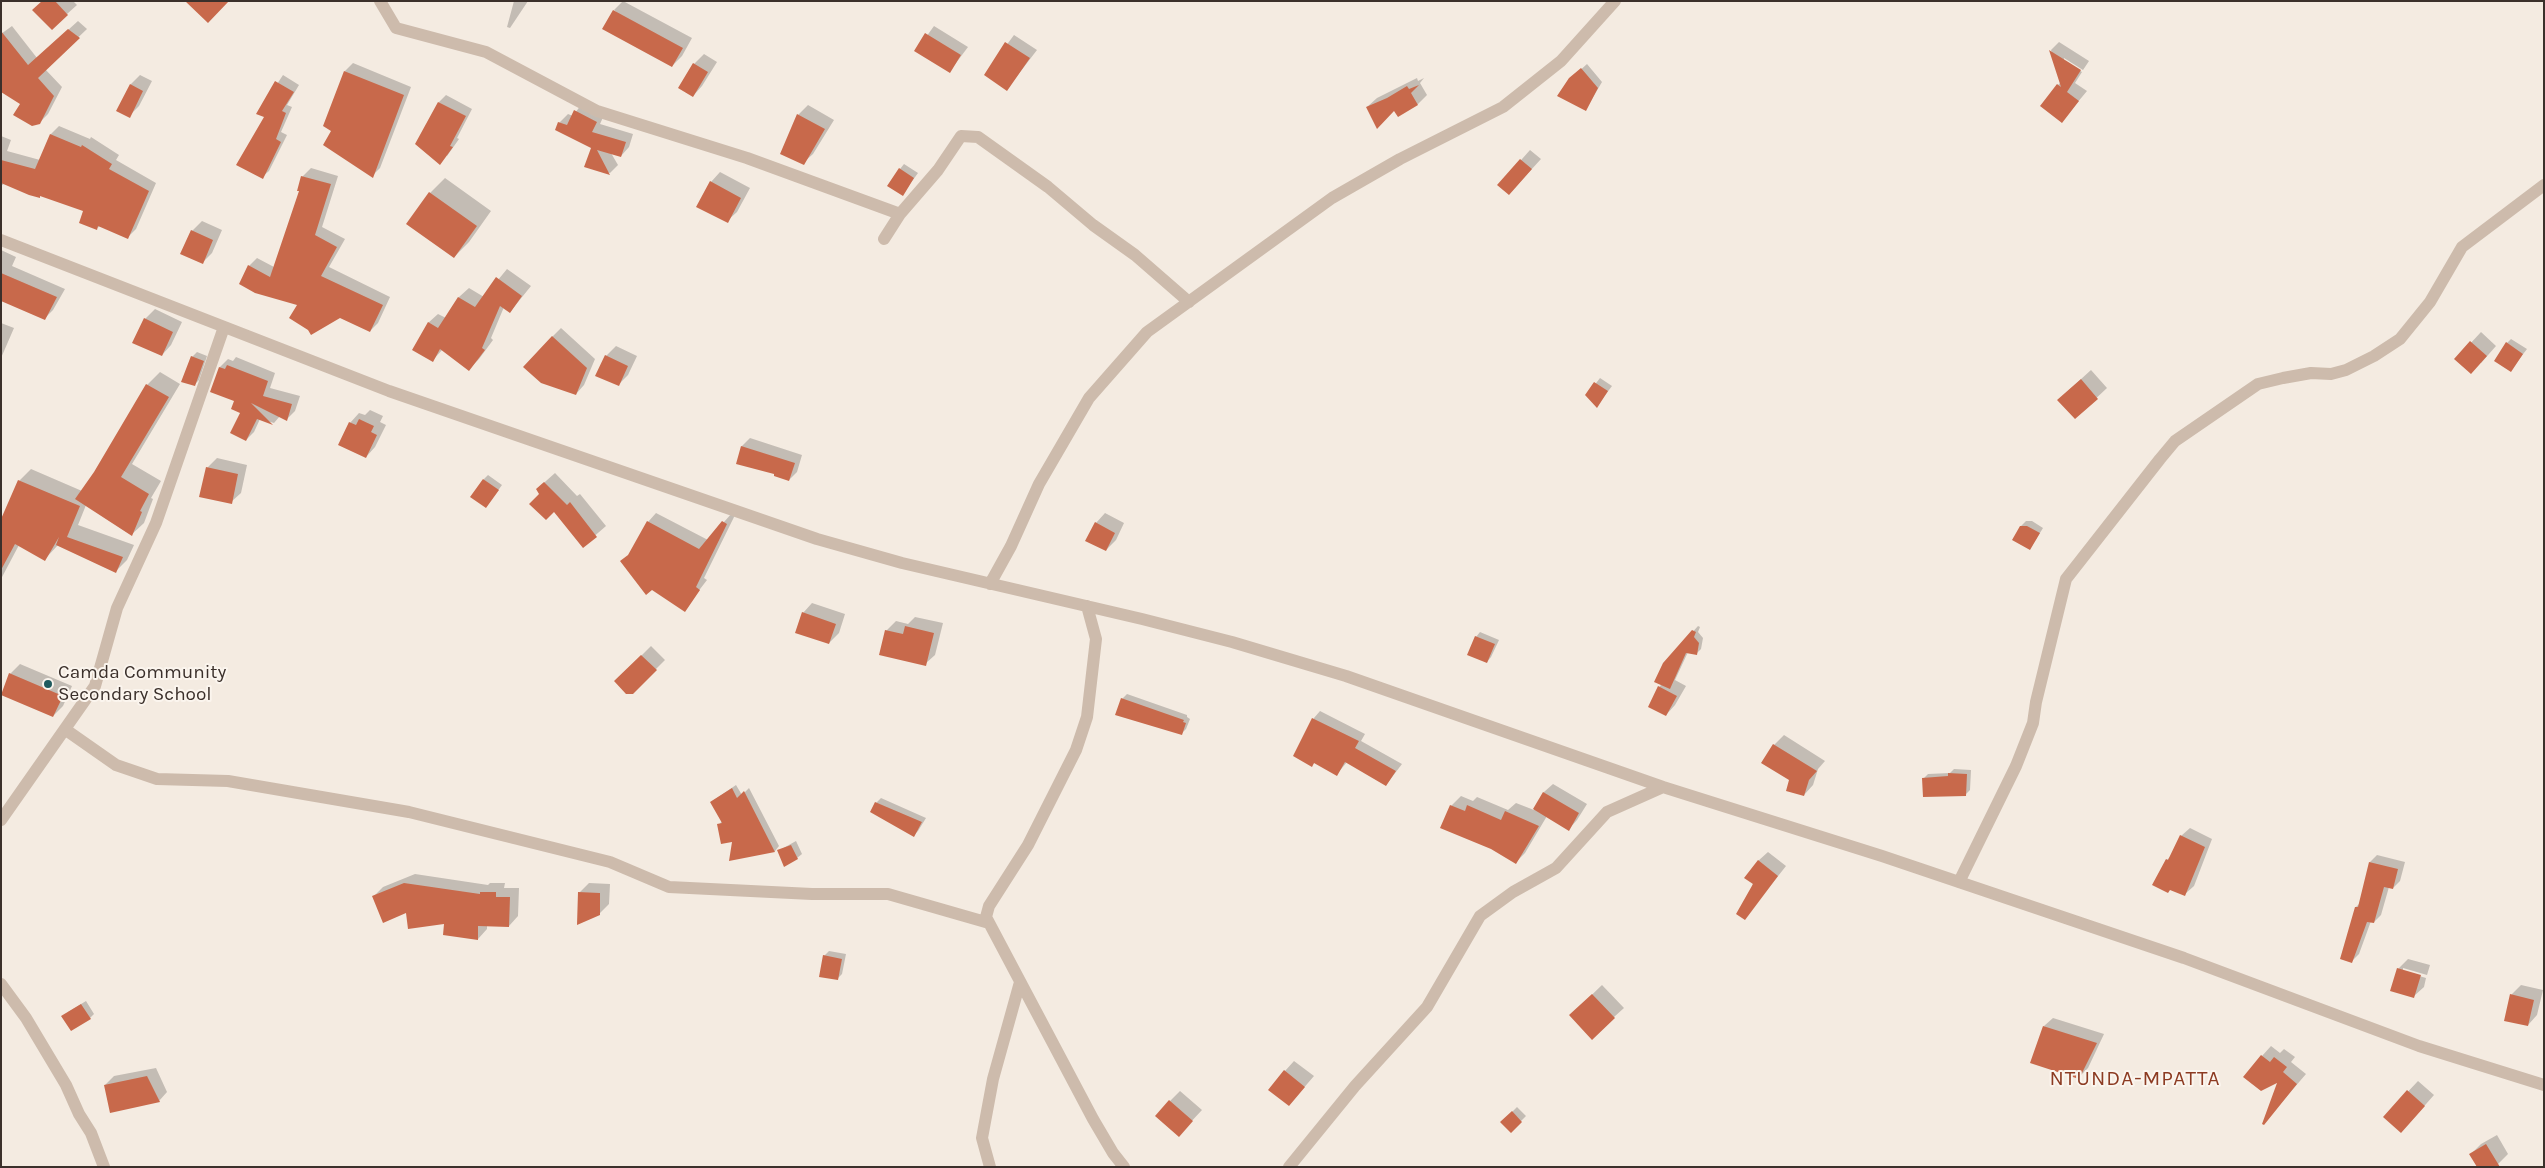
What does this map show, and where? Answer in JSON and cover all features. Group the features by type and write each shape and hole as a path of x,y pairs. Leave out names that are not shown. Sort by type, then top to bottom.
{"street":[{"path":"380,1 396,28 486,52 597,111 747,158 900,214"},
{"path":"990,584 1011,546 1039,484 1089,398 1147,332 1332,198 1400,159 1503,107 1561,61 1615,1"},
{"path":"884,239 900,214 938,170 961,136 978,137 1048,187 1093,225 1135,255 1189,302"},
{"path":"1959,882 2016,766 2033,723 2036,702 2066,579 2175,441 2258,384 2311,373 2331,374 2346,370 2374,356 2400,339 2430,302 2462,247 2544,185"},
{"path":"1,240 389,391 817,539 902,563 1232,642 1346,676 1663,787 1959,882 2184,958 2419,1046 2544,1085"},
{"path":"1,820 66,730 95,686 117,608 156,523 224,326"},
{"path":"1087,606 1096,639 1087,717 1076,750 1028,845 989,906 986,917 1093,1119 1113,1153 1124,1167"},
{"path":"66,730 116,765 157,779 228,781 409,812 610,862 669,887 812,894 888,894 989,923"},
{"path":"1288,1167 1355,1086 1427,1007 1480,916 1513,892 1556,868 1607,812 1663,787"},
{"path":"990,1167 982,1138 993,1079 1020,982"},
{"path":"1,984 26,1018 57,1068 79,1114 91,1133 104,1167"}],"building":[{"path":"42,1 55,1 68,15 52,30 32,10"},
{"path":"185,1 229,1 208,23"},
{"path":"613,10 683,48 672,67 602,29"},
{"path":"68,29 80,38 38,78 54,96 40,124 32,126 13,115 20,104 1,92 1,31 28,65"},
{"path":"925,33 961,55 950,73 914,51"},
{"path":"1005,42 1030,58 1007,91 984,75"},
{"path":"2049,50 2081,70 2067,92 2079,101 2062,123 2040,106 2057,84 2061,87"},
{"path":"693,63 708,72 693,97 678,88"},
{"path":"1581,68 1598,88 1586,111 1557,96 1569,78"},
{"path":"344,71 404,95 373,178 323,145 331,131 323,126"},
{"path":"275,81 294,92 282,111 286,113 276,139 281,142 263,179 236,165 264,117 256,114"},
{"path":"130,84 143,91 130,118 116,111"},
{"path":"1419,85 1411,93 1418,105 1398,117 1394,111 1377,129 1366,107 1387,98 1407,86 1409,89"},
{"path":"438,102 466,116 450,146 453,147 440,165 415,144"},
{"path":"574,110 597,122 592,132 626,142 621,157 597,150 610,175 584,167 591,148 555,130 558,122 567,125"},
{"path":"797,114 825,129 804,165 780,154"},
{"path":"50,134 81,147 82,145 112,164 109,169 149,191 128,239 98,226 97,230 79,223 83,211 40,196 40,198 29,195 1,183 1,160 35,169"},
{"path":"1520,159 1532,169 1509,195 1497,185"},
{"path":"899,168 914,178 903,196 887,186"},
{"path":"301,176 331,184 315,235 337,247 321,276 383,305 370,332 340,318 311,335 308,330 289,318 297,305 255,293 239,284 248,265 270,277 299,191 297,191"},
{"path":"710,181 741,198 728,223 696,207"},
{"path":"429,192 477,226 454,258 406,224"},
{"path":"191,230 213,240 203,264 180,254"},
{"path":"1,273 57,297 45,320 1,301"},
{"path":"496,277 522,296 510,313 500,306 482,348 485,350 469,371 440,349 433,362 412,350 428,322 438,328 458,297 475,307"},
{"path":"144,318 173,332 162,356 132,343"},
{"path":"552,336 587,368 576,395 541,383 523,367"},
{"path":"2470,341 2487,356 2471,374 2454,359"},
{"path":"2506,342 2523,354 2511,372 2494,361"},
{"path":"605,355 628,366 619,386 595,376"},
{"path":"191,356 204,361 195,386 181,382"},
{"path":"227,365 268,381 263,396 292,404 287,421 251,403 273,425 257,419 246,441 230,433 240,413 231,409 234,401 210,392 219,367 225,369"},
{"path":"2081,379 2098,399 2075,419 2057,400"},
{"path":"1594,382 1608,391 1597,408 1585,395"},
{"path":"146,384 169,397 121,477 149,494 140,511 142,512 132,536 75,499 94,472"},
{"path":"359,419 374,426 371,432 377,435 366,458 338,445 349,422 356,425"},
{"path":"741,446 795,463 789,481 774,476 774,474 736,464"},
{"path":"206,467 238,474 232,504 199,497"},
{"path":"483,479 499,490 486,508 470,497"},
{"path":"18,480 80,506 67,537 123,557 116,573 56,545 59,537 45,561 15,544 1,570 1,519"},
{"path":"544,482 567,505 570,502 597,537 583,548 554,512 546,520 529,504 539,494 536,489"},
{"path":"647,521 699,549 722,521 727,524 696,587 700,590 685,612 652,590 646,595 620,561 628,555"},
{"path":"1095,522 1115,533 1106,551 1085,541"},
{"path":"2020,526 2027,526 2040,533 2030,550 2012,540"},
{"path":"802,612 836,624 829,644 795,633"},
{"path":"905,626 934,633 926,666 879,655 885,630 903,634"},
{"path":"1692,630 1696,632 1694,637 1699,643 1697,655 1686,653 1670,689 1654,682 1663,663"},
{"path":"1475,636 1495,644 1487,663 1467,655"},
{"path":"641,655 657,670 633,694 626,694 614,681"},
{"path":"9,673 63,696 53,717 1,695"},
{"path":"1658,686 1677,696 1666,716 1648,707"},
{"path":"1121,698 1184,720 1183,722 1186,723 1182,735 1115,715"},
{"path":"1312,718 1359,741 1355,748 1396,771 1386,786 1345,762 1337,776 1314,763 1312,767 1293,756"},
{"path":"1773,744 1817,771 1809,780 1804,796 1786,791 1789,780 1761,763"},
{"path":"1948,773 1967,774 1966,796 1923,797 1922,778 1948,776"},
{"path":"732,788 737,798 744,791 775,852 729,861 732,842 721,844 717,824 722,823 710,802"},
{"path":"1543,792 1579,813 1569,831 1533,809"},
{"path":"875,802 922,822 914,837 870,812"},
{"path":"1450,805 1465,811 1467,805 1501,820 1505,811 1539,826 1516,864 1491,849 1440,828"},
{"path":"2180,835 2205,847 2185,896 2170,890 2168,893 2152,885 2166,859 2168,860"},
{"path":"791,845 798,859 784,867 777,850"},
{"path":"1758,860 1778,876 1745,920 1736,914 1753,884 1744,878"},
{"path":"2369,862 2398,869 2393,889 2384,887 2374,923 2367,922 2352,963 2340,959 2355,907 2358,907"},
{"path":"404,883 480,894 480,892 496,892 496,897 510,897 509,927 478,926 478,940 443,935 444,924 408,929 406,913 383,923 372,896"},
{"path":"578,892 600,893 600,915 577,925"},
{"path":"823,955 842,959 838,980 819,977"},
{"path":"2397,968 2421,975 2414,998 2390,991"},
{"path":"1592,994 1615,1018 1592,1040 1569,1015"},
{"path":"2510,994 2534,1000 2528,1026 2504,1021"},
{"path":"81,1004 91,1019 71,1031 61,1016"},
{"path":"2043,1026 2097,1043 2079,1079 2030,1063"},
{"path":"2261,1055 2270,1062 2274,1057 2287,1067 2283,1072 2297,1084 2264,1125 2262,1124 2277,1083 2261,1091 2243,1077"},
{"path":"1284,1070 1305,1087 1289,1106 1268,1090"},
{"path":"147,1076 160,1102 110,1113 104,1085"},
{"path":"2407,1090 2425,1106 2401,1133 2383,1117"},
{"path":"1169,1100 1193,1121 1179,1137 1155,1116"},
{"path":"1512,1111 1522,1122 1511,1133 1500,1122"},
{"path":"2486,1144 2500,1167 2477,1167 2469,1154"}],"place":[{"name":"Camda Community Secondary School","path":"48,684"}],"district":[{"name":"NTUNDA-MPATTA","path":"2135,1079"}]}
